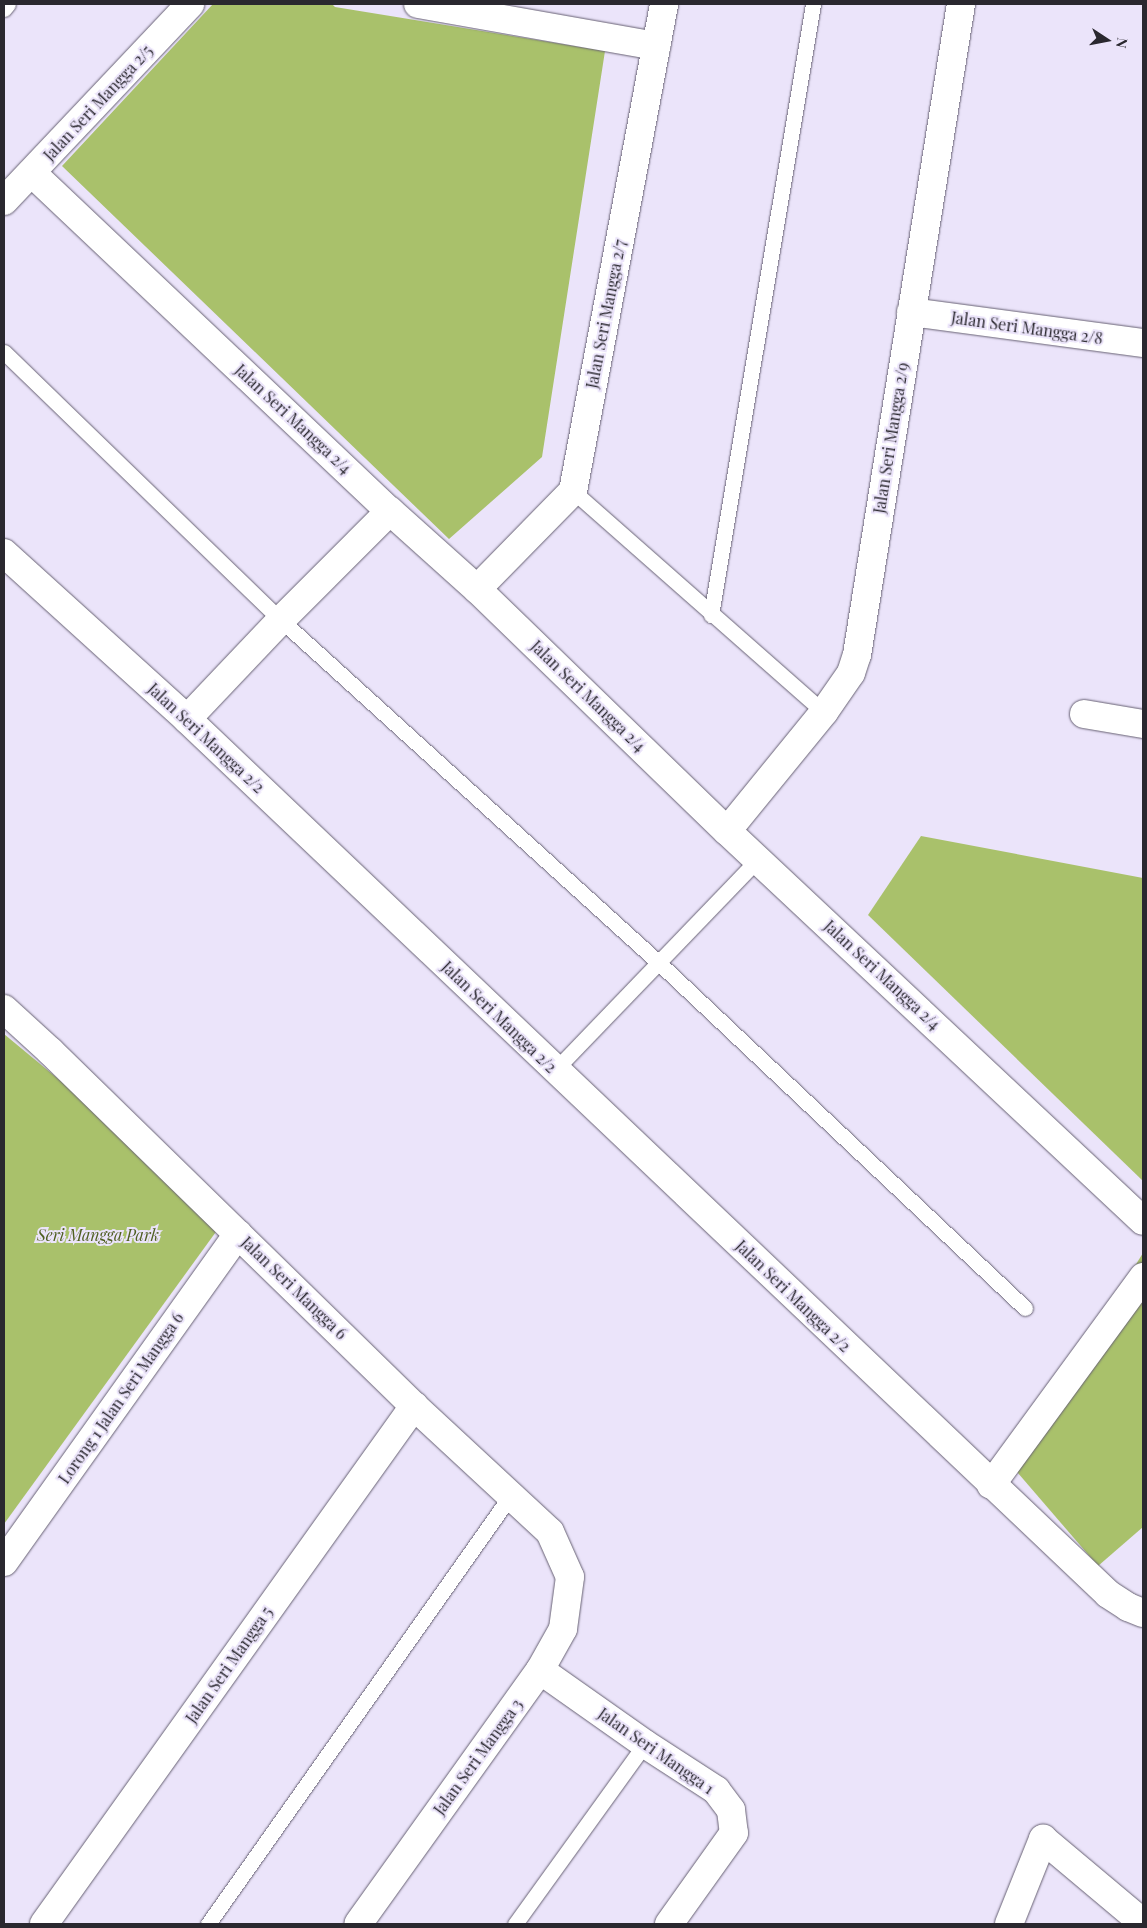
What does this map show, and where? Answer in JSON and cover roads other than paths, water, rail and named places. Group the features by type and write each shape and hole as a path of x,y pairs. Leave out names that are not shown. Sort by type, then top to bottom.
{"street":[{"name":"Jalan Seri Mangga 2/5","path":"4,201 190,4"},
{"path":"418,4 656,46"},
{"name":"Jalan Seri Mangga 2/7","path":"573,491 664,4"},
{"name":"Jalan Seri Mangga 2/9","path":"727,832 824,712 851,673 857,655 961,4"},
{"name":"Jalan Seri Mangga 2/4","path":"32,173 390,510 477,589 727,832 1143,1221"},
{"name":"Jalan Seri Mangga 2/8","path":"911,312 1143,343"},
{"path":"477,589 573,491"},
{"path":"187,719 281,620 390,510"},
{"name":"Jalan Seri Mangga 2/2","path":"4,553 187,719 991,1485 1108,1594 1128,1607 1143,1612"},
{"path":"1084,714 1143,724"},
{"name":"Jalan Seri Mangga 6","path":"4,1009 50,1051 414,1406 550,1532 570,1577"},
{"name":"Lorong 1 Jalan Seri Mangga 6","path":"4,1562 238,1234"},
{"path":"991,1485 1143,1277"},
{"name":"Jalan Seri Mangga 5","path":"44,1924 414,1406"},
{"name":"Jalan Seri Mangga 3","path":"358,1924 540,1670 563,1629 570,1577"},
{"name":"Jalan Seri Mangga 1","path":"540,1670 645,1744 716,1790 731,1810 734,1833 669,1924"},
{"path":"1009,1924 1043,1839 1143,1923"}],"lane":[{"path":"4,9 8,4"},
{"path":"711,615 813,4"},
{"path":"4,352 281,620 659,963 1025,1308"},
{"path":"573,491 711,615 824,712"},
{"path":"555,1070 758,859"},
{"path":"208,1924 511,1495"},
{"path":"515,1924 645,1744"}],"park label":[{"name":"Seri Mangga Park","path":"98,1235"}]}
